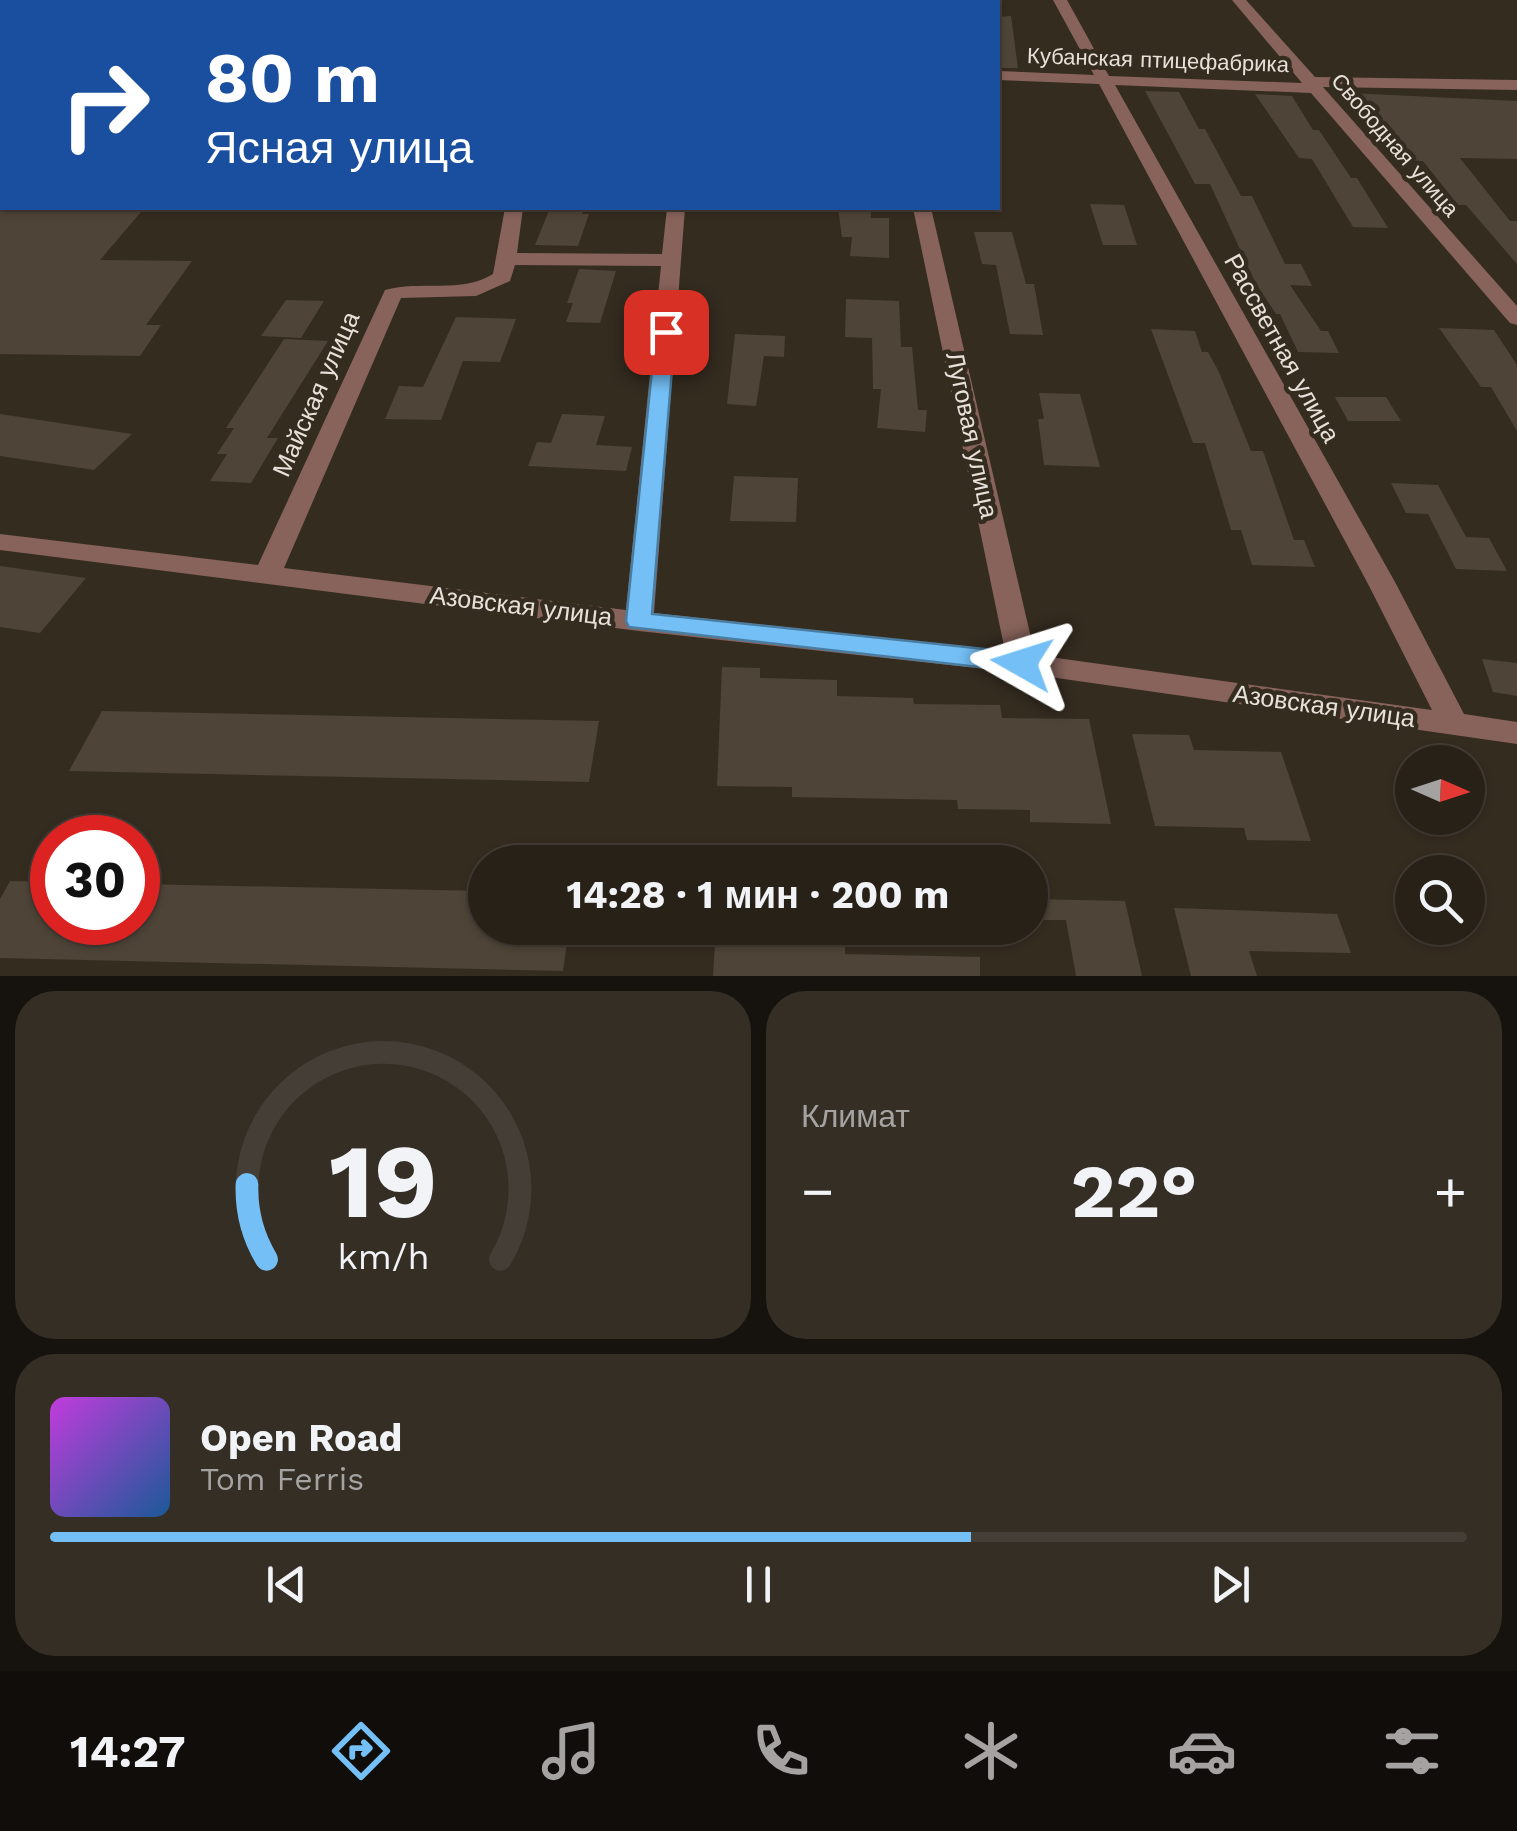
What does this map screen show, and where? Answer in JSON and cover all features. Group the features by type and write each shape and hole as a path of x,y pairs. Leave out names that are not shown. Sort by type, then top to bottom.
{"street":[{"name":"Рассветная улица","path":"1060,0 1381,582 1454,724"},
{"name":"Свободная улица","path":"1240,0 1517,319"},
{"name":"Кубанская птицефабрика","path":"1000,76 1313,85 1517,85"},
{"path":"514,210 506,259 672,260"},
{"path":"638,621 676,210"},
{"name":"Луговая улица","path":"922,210 1022,663"},
{"name":"Майская улица","path":"268,573 386,302 408,288 445,294 488,289 503,277 506,259"},
{"name":"Азовская улица","path":"0,542 638,621 1022,663 1517,733"}],"building":[{"path":"1011,16 1018,68 1000,68 1000,17"},
{"path":"1145,91 1179,92 1199,129 1205,129 1241,196 1252,196 1285,264 1301,264 1312,286 1290,285 1321,331 1328,331 1339,353 1298,352 1280,314 1276,314 1255,282 1210,184 1195,184"},
{"path":"1349,93 1517,101 1517,159 1460,158 1510,221 1517,221 1517,264 1466,205 1458,205 1423,161 1415,161 1385,122 1374,122"},
{"path":"1255,94 1292,96 1351,178 1357,178 1388,228 1353,227 1312,159 1299,158"},
{"path":"1090,204 1124,205 1137,245 1103,245"},
{"path":"0,210 141,212 100,260 192,261 146,325 161,325 140,356 0,354"},
{"path":"549,210 583,210 582,214 589,214 578,246 535,245"},
{"path":"838,210 871,210 871,218 889,218 889,258 850,256 852,237 842,237"},
{"path":"974,232 1012,232 1026,284 1034,284 1043,335 1010,334 996,265 982,264"},
{"path":"579,269 616,271 600,323 566,322 573,303 567,303"},
{"path":"846,299 899,301 901,347 912,347 918,410 927,410 925,432 877,428 881,389 873,389 872,338 845,337"},
{"path":"286,300 324,301 301,338 261,336"},
{"path":"456,317 516,319 500,362 463,361 441,420 385,419 399,386 423,387"},
{"path":"1439,328 1494,330 1517,365 1517,431 1491,387 1481,387"},
{"path":"1151,329 1195,331 1202,352 1208,352 1219,372 1251,451 1263,451 1294,540 1304,540 1315,567 1252,565 1241,530 1231,530 1205,443 1193,443"},
{"path":"735,334 785,336 784,357 764,356 756,406 727,404"},
{"path":"284,339 328,341 267,438 278,438 251,483 210,481 227,454 217,454 234,428 226,428"},
{"path":"1039,393 1080,394 1100,467 1044,465 1038,419 1044,419"},
{"path":"1335,397 1386,397 1401,421 1348,421"},
{"path":"0,414 132,434 94,470 0,456"},
{"path":"562,414 605,416 596,445 632,447 626,471 528,466 537,442 551,443"},
{"path":"734,476 798,478 796,522 730,521"},
{"path":"1391,483 1438,485 1466,537 1489,538 1507,571 1456,569 1428,514 1406,513"},
{"path":"0,566 86,578 40,633 0,627"},
{"path":"1482,659 1517,663 1517,696 1493,692"},
{"path":"722,667 760,668 760,678 837,680 837,696 913,698 914,704 1000,705 1002,718 1089,719 1111,824 1030,822 1030,810 958,809 957,800 792,797 792,787 717,786"},
{"path":"102,711 599,721 589,782 69,771"},
{"path":"1132,734 1189,735 1194,750 1281,752 1311,841 1247,840 1244,828 1155,826"},
{"path":"10,881 30,881 30,945 160,945 160,884 468,891 468,945 567,945 563,971 0,958 0,899"},
{"path":"1048,899 1125,901 1142,976 1076,976 1066,920 1048,920"},
{"path":"1174,908 1337,914 1351,953 1249,951 1257,976 1191,976"},
{"path":"715,945 845,946 845,954 980,957 980,976 713,976"}],"route":[{"path":"666,332 638,621 1022,663"}]}
